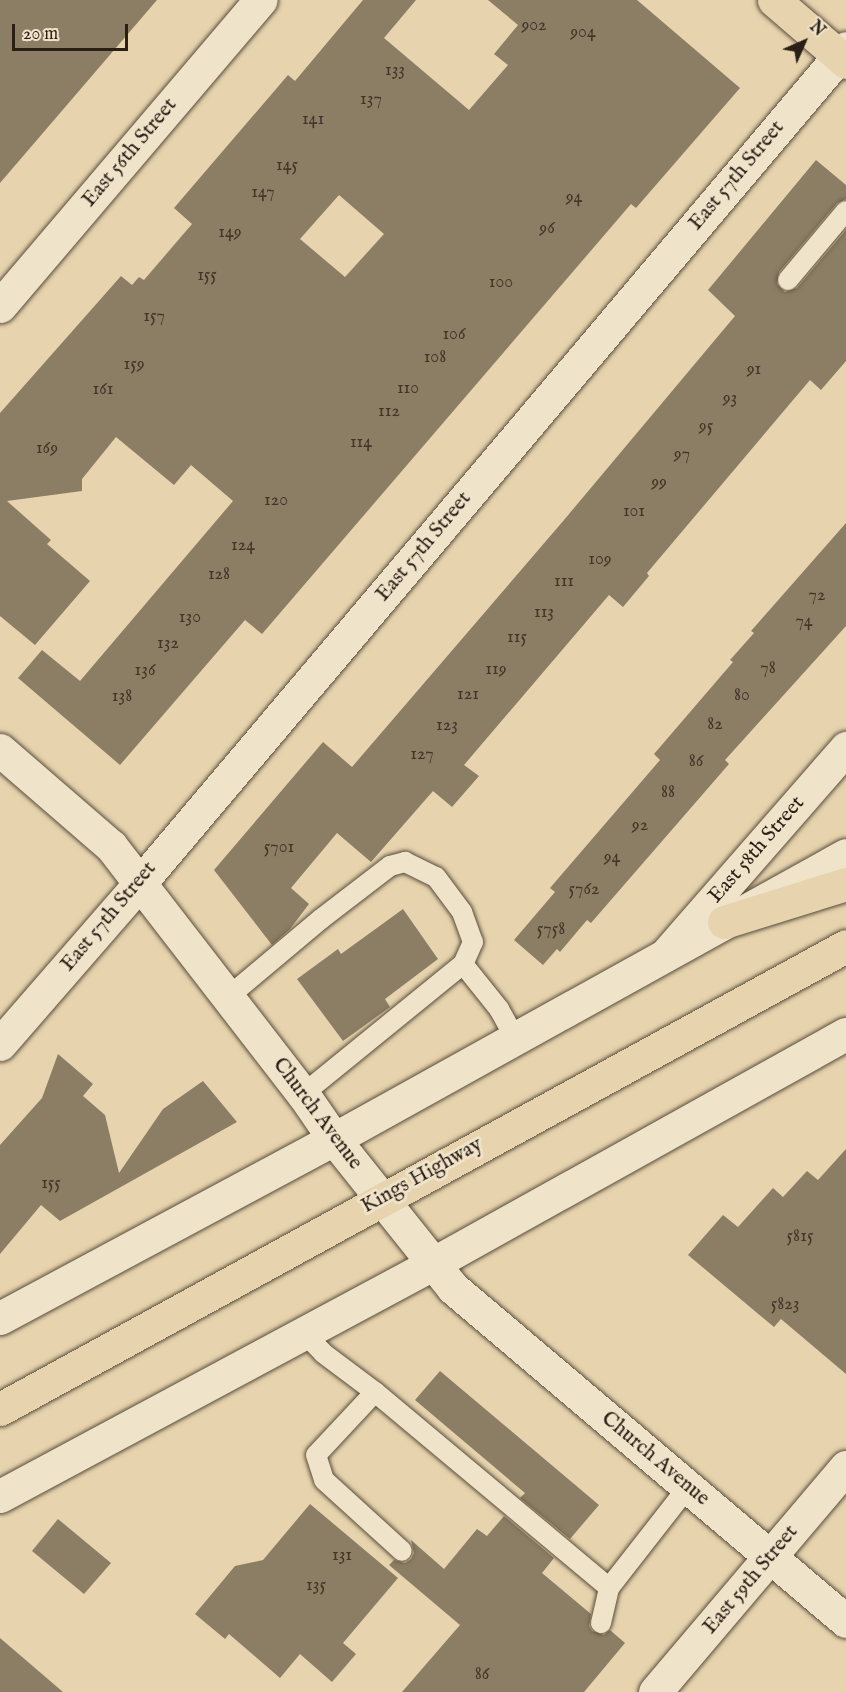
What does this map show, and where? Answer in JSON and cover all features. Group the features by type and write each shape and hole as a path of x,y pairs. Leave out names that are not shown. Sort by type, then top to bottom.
{"main road":[{"path":"774,0 844,56"},
{"path":"724,922 846,884"},
{"name":"Kings Highway","path":"0,1409 846,946"}],"street":[{"name":"East 56th Street","path":"0,306 260,0"},
{"name":"East 57th Street","path":"0,1044 140,883 844,56"},
{"name":"East 58th Street","path":"668,953 846,748"},
{"name":"Church Avenue","path":"0,750 111,846 303,1094 334,1139 453,1288 846,1621"},
{"path":"0,1318 334,1139 846,855"},
{"path":"0,1496 434,1263 846,1034"},
{"name":"East 59th Street","path":"655,1692 846,1467"}],"lane":[{"path":"788,280 846,211"},
{"path":"228,997 321,919 390,866 405,862 436,877 462,912 473,942 463,964 303,1094"},
{"path":"463,964 499,1009 515,1038"},
{"path":"304,1333 323,1353 375,1392 609,1588"},
{"path":"375,1392 316,1455 324,1480 402,1551"},
{"path":"601,1623 609,1588 688,1487"}],"building":[{"path":"0,0 157,0 0,183"},
{"path":"363,0 416,0 384,38 469,110 508,65 494,54 518,25 488,0 637,0 740,88 636,208 631,204 262,634 245,620 120,765 18,678 42,650 80,681 233,501 191,465 174,485 116,437 82,479 82,491 7,501 51,540 47,544 90,581 35,645 0,616 0,413 121,276 132,285 139,277 144,280 192,224 174,208 288,75 295,81","holes":["339,195 384,234 345,277 300,239"]},
{"path":"816,160 846,185 846,199 837,203 779,272 777,284 785,292 797,288 846,230 846,361 821,390 810,380 647,573 649,576 623,607 609,595 464,765 479,776 452,807 433,791 371,862 337,833 291,888 309,904 290,929 272,945 214,870 323,742 352,767 564,520 735,316 708,290"},
{"path":"846,523 846,626 725,760 729,764 591,923 587,920 560,952 557,949 543,965 514,940 555,892 550,888 660,760 654,754 733,662 730,660 754,633 751,631"},
{"path":"403,909 438,959 385,999 390,1007 343,1041 297,979 338,949 341,954"},
{"path":"58,1054 93,1084 83,1096 105,1115 119,1173 163,1109 203,1081 237,1122 60,1221 41,1205 0,1254 0,1145 42,1098"},
{"path":"846,1149 846,1374 781,1319 774,1327 688,1255 723,1215 738,1227 773,1188 783,1197 807,1171 818,1180"},
{"path":"440,1371 599,1505 570,1539 520,1498 525,1493 415,1400"},
{"path":"310,1504 398,1578 343,1643 356,1654 332,1682 300,1654 280,1678 229,1634 225,1639 195,1614 235,1566 263,1560"},
{"path":"504,1516 554,1558 542,1573 591,1614 589,1626 592,1631 604,1635 610,1630 625,1643 584,1692 402,1692 460,1625 389,1565 394,1560 405,1563 411,1559 414,1553 411,1540 444,1569 477,1529 487,1536"},
{"path":"58,1519 111,1563 84,1594 32,1551"},
{"path":"0,1638 63,1692 0,1692"}]}
